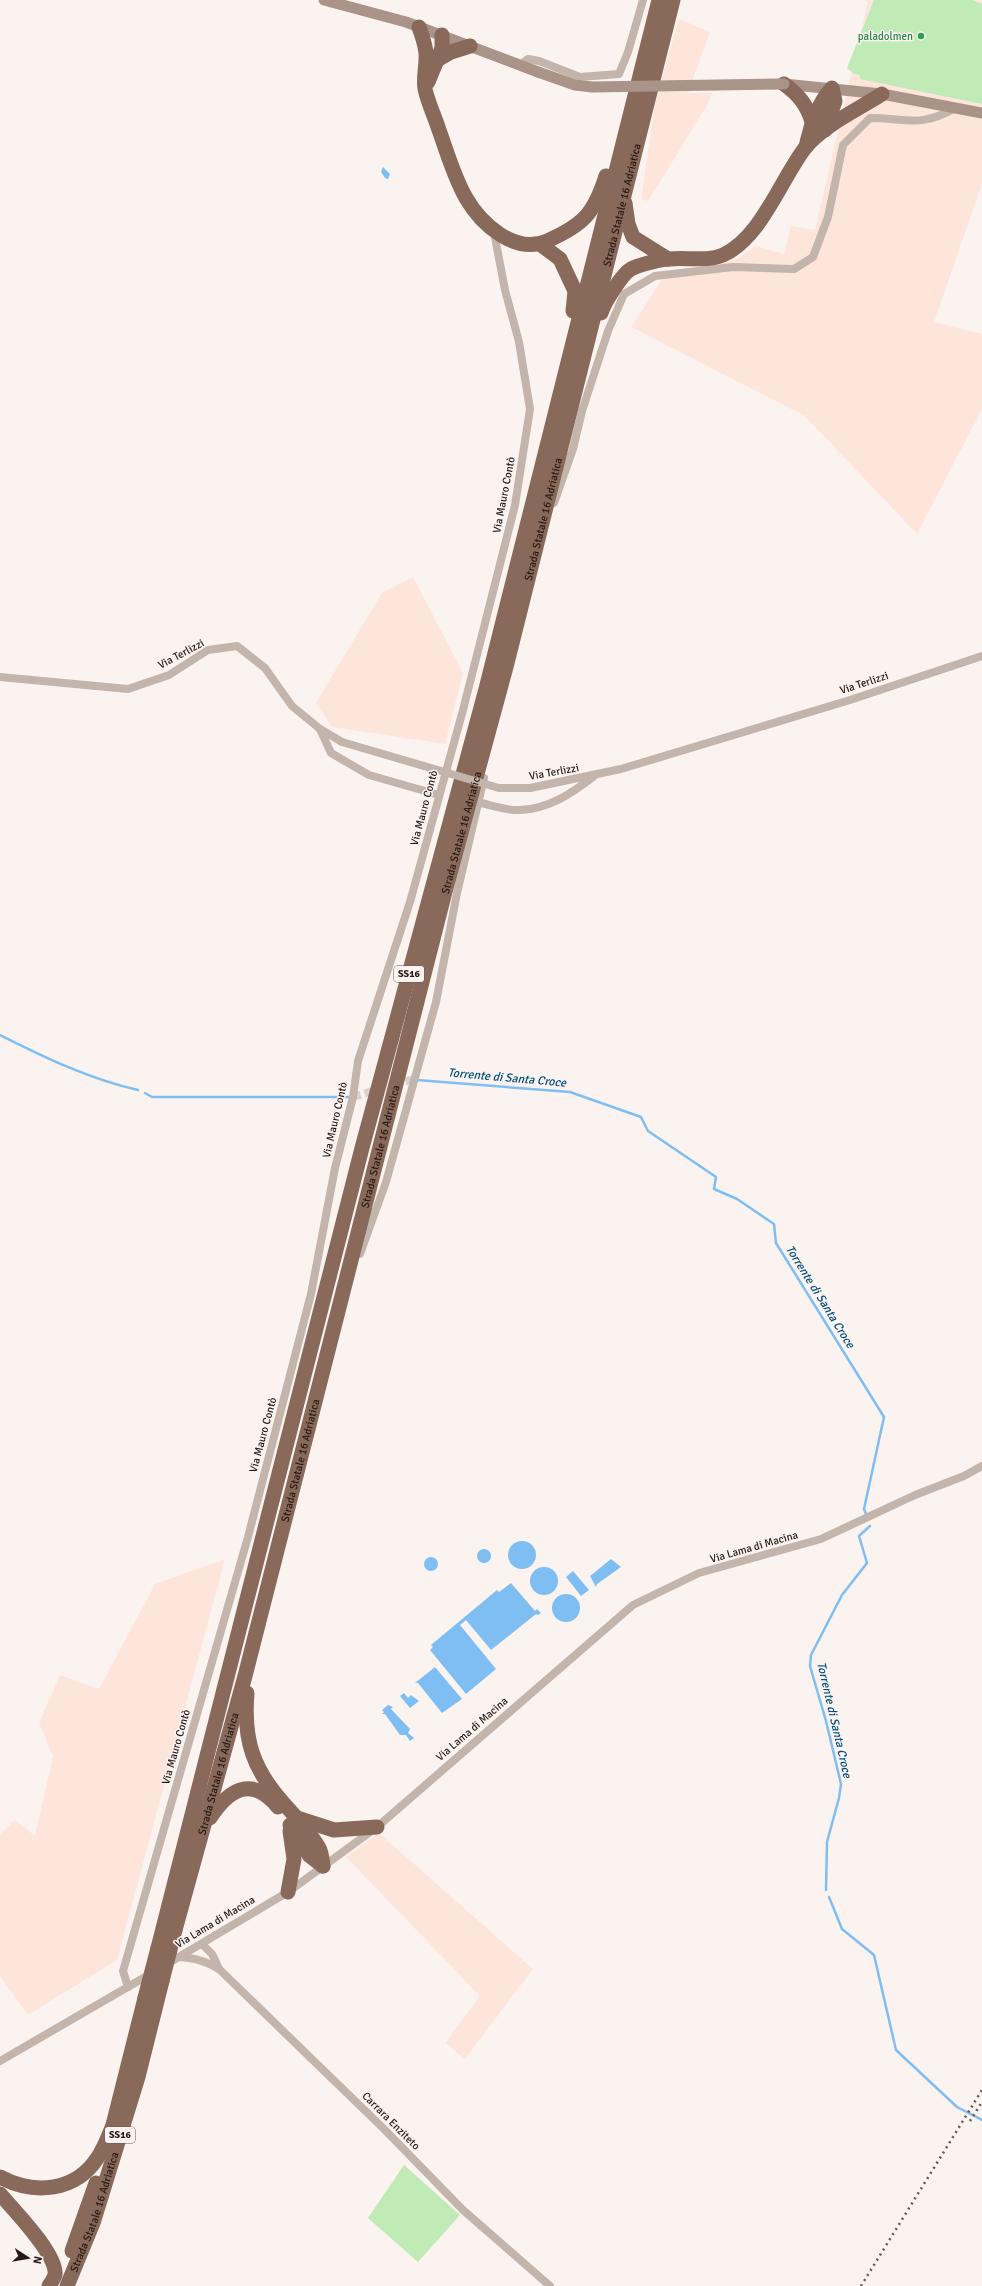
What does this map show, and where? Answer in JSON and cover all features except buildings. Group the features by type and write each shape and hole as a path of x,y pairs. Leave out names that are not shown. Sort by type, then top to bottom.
{"highway":[{"name":"Strada Statale 16 Adriatica","path":"59,2286 106,2153 114,2123 360,1156 486,688 659,0"},
{"name":"Strada Statale 16 Adriatica","path":"67,2286 96,2216 138,2077 175,1930 249,1660 445,892 506,667 673,0"},
{"path":"419,27 432,57"},
{"path":"442,36 432,44 432,57 424,70 426,90 448,156 466,198 494,232 519,242 540,244 565,233 583,222 597,202 621,124 630,113"},
{"path":"432,57 470,46"},
{"path":"784,84 797,94 807,107 812,122"},
{"path":"806,147 812,122 824,96 832,88"},
{"path":"825,130 835,101 832,88"},
{"path":"571,405 605,302 631,269 668,259 706,258 723,255 740,244 754,228 806,147 825,130 882,94"},
{"path":"631,165 624,207 633,237 668,259"},
{"path":"540,244 560,259 575,291 568,360"},
{"path":"249,1660 245,1723 250,1750 261,1775 285,1805 309,1854 323,1866"},
{"path":"202,1830 220,1802 233,1792 253,1789 271,1798 291,1817 334,1830 377,1827"},
{"path":"288,1892 294,1859 291,1817"},
{"path":"0,2176 15,2184 33,2188 67,2185 83,2174 98,2157 114,2123"},
{"path":"0,2194 43,2246 52,2263 55,2275 49,2286"}],"street":[{"path":"324,0 394,18 575,85 592,87 784,84 882,94 982,113"},
{"path":"520,65 528,58 539,60 580,77 619,74 628,52 643,0"},
{"path":"281,1562 361,1249 386,1182 436,1002 477,802 555,499 573,449 582,411 608,331 624,294 656,276 733,267 794,269 813,257 828,217 843,145 870,118 922,122 944,114 955,108"},
{"name":"Via Mauro Contò","path":"128,1987 123,1971 248,1537 311,1294 335,1168 353,1097 358,1061 410,902 463,710 515,505 530,410 519,342 505,290 494,232"},
{"name":"Via Terlizzi","path":"0,676 128,689 169,675 208,650 237,646 265,668 292,706 320,730 342,742 499,788 530,788 594,776 850,700 982,656"},
{"path":"320,730 331,753 369,775 439,795"},
{"path":"477,802 520,811 552,803 568,796 594,776"},
{"name":"Via Lama di Macina","path":"0,2061 288,1892 377,1827 633,1605 699,1573 821,1539 915,1495 964,1476 982,1466"},
{"path":"212,1954 217,1935"},
{"name":"Carrara Enziteto","path":"198,1945 212,1954 219,1969"},
{"name":"Carrara Enziteto","path":"198,1945 205,1961"},
{"name":"Carrara Enziteto","path":"178,1957 193,1958 205,1961 219,1969 384,2129 463,2210 550,2286"}],"shaded area":[{"path":"864,0 982,0 982,184 934,322 982,334 982,409 917,534 805,416 631,327 665,275 737,259 756,246 784,254 791,226 815,230 868,2"},
{"path":"679,19 710,32 688,93 712,93 709,102 648,201 641,199 656,98"},
{"path":"413,577 463,673 445,744 332,727 316,703 382,593"},
{"path":"225,1559 117,1960 28,2015 0,1976 0,1834 15,1820 35,1836 53,1756 39,1723 60,1675 99,1689 155,1584"},
{"path":"379,1833 533,1969 465,2059 445,2043 480,1996 346,1857"}],"green space":[{"name":"paladolmen","path":"874,0 972,0 982,4 982,104 860,79 860,75 854,74 847,68"},
{"path":"404,2165 460,2215 418,2262 368,2218"}],"water":[{"path":"383,167 390,174 388,179 385,178 381,172"},
{"path":"522,1541 532,1545 536,1555 532,1565 522,1569 512,1565 508,1555 512,1545"},
{"path":"481,1549 487,1549 491,1553 491,1559 487,1563 481,1563 477,1559 477,1553"},
{"path":"428,1557 434,1557 438,1561 438,1567 434,1571 428,1571 424,1567 424,1561"},
{"path":"611,1559 621,1567 597,1584 596,1587 590,1576"},
{"path":"544,1567 554,1571 558,1581 554,1591 544,1595 534,1591 530,1581 534,1571"},
{"path":"573,1571 589,1590 581,1596 566,1577"},
{"path":"511,1583 535,1611 537,1609 541,1613 538,1615 536,1614 491,1650 466,1620 460,1625 496,1669 466,1694 430,1650 433,1647 431,1645 497,1590 499,1592"},
{"path":"566,1594 576,1598 580,1608 576,1618 566,1622 556,1618 552,1608 556,1598"},
{"path":"435,1667 462,1699 442,1713 418,1683 415,1683"},
{"path":"404,1693 408,1698 411,1695 419,1701 410,1708 400,1696"},
{"path":"388,1705 393,1707 391,1709 410,1729 408,1733 414,1738 410,1741 406,1735 400,1735 385,1714 382,1714 384,1712 382,1710"}],"waterway":[{"name":"Torrente di Santa Croce","path":"0,1035 84,1074 138,1090"},
{"name":"Torrente di Santa Croce","path":"417,1080 570,1092 641,1117 648,1131 716,1177 714,1189 737,1199 774,1224 776,1243 884,1417 864,1509 866,1514"},
{"name":"Torrente di Santa Croce","path":"145,1093 152,1097 351,1097"},
{"name":"Torrente di Santa Croce","path":"826,1890 827,1842 839,1798 841,1784 826,1721 810,1666 811,1655 842,1595 867,1563 859,1536 870,1526"},
{"name":"Torrente di Santa Croce","path":"829,1897 842,1929 874,1955 896,2050 957,2107 982,2120"}],"tunnel":[{"path":"394,1085 414,1079"},
{"path":"353,1097 379,1089"}],"railway":[{"path":"861,2286 982,2090"},
{"path":"970,2121 982,2102"}],"place":[{"name":"paladolmen","path":"921,36"}]}
